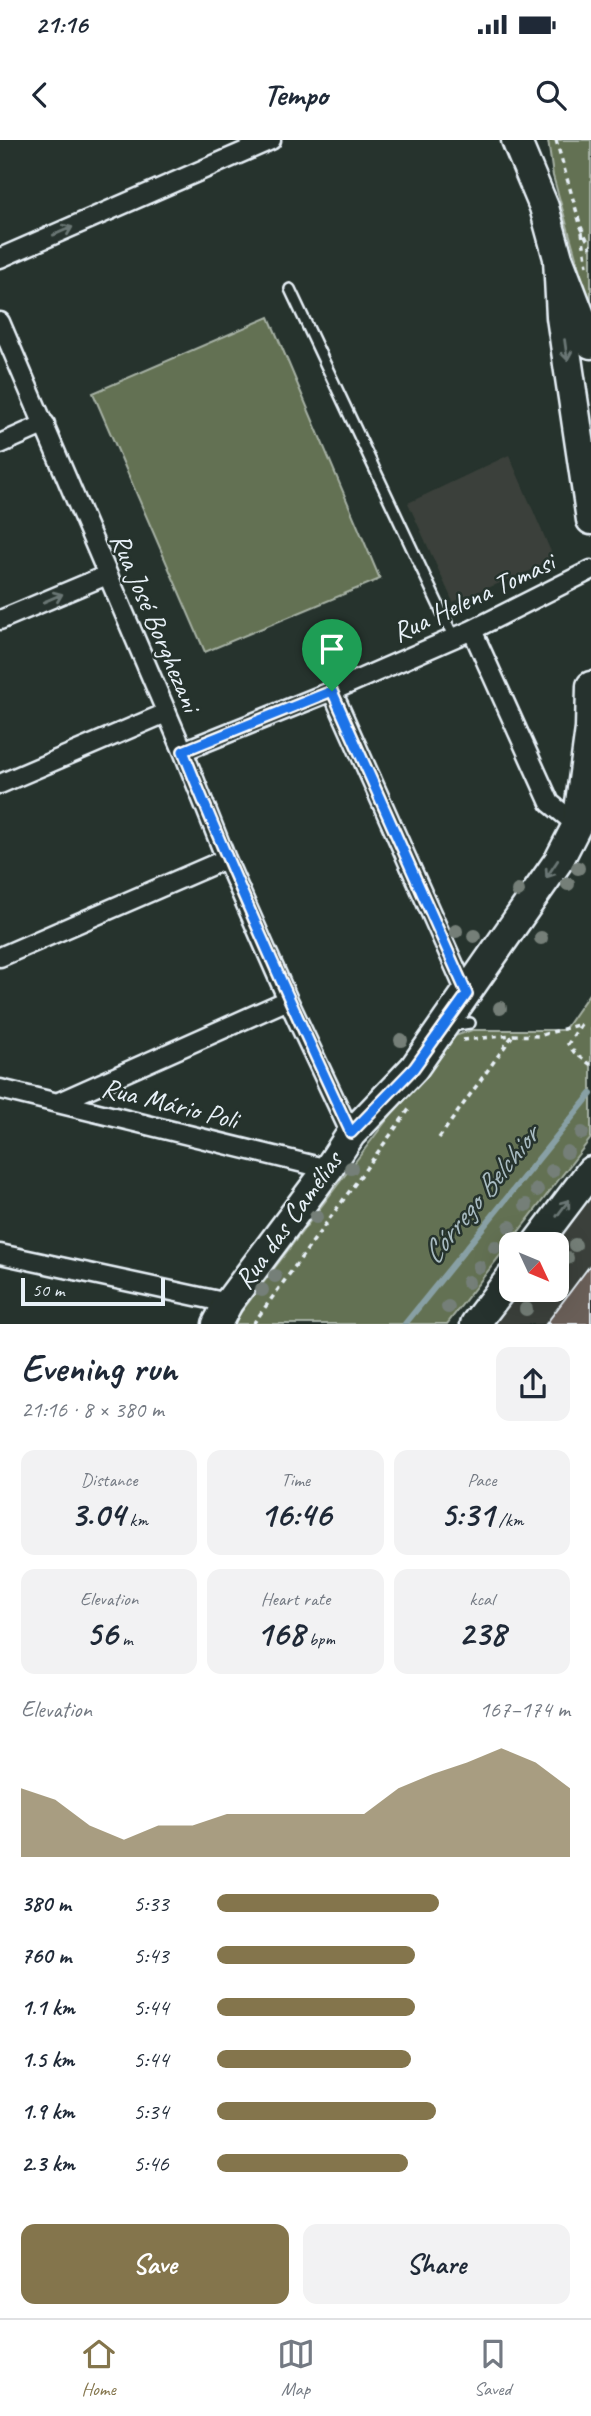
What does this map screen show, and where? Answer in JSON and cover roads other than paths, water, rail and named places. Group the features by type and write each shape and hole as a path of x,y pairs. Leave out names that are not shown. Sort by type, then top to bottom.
{"main road":[{"path":"516,140 544,207 558,258 591,344"},
{"path":"538,140 544,207"},
{"path":"558,258 561,317 591,520"},
{"name":"Rua das Camélias","path":"222,1313 328,1169 351,1133 414,1068 457,1030 467,994 581,827 591,686"},
{"path":"545,1232 591,1171"},
{"path":"475,1324 499,1293"}],"street":[{"path":"0,258 271,140"},
{"name":"Rua José Borghezani","path":"0,321 183,751 226,859 288,1000 351,1133"},
{"path":"0,444 45,424"},
{"name":"Rua Helena Tomasi","path":"183,751 454,638 591,570"},
{"path":"0,620 107,575"},
{"path":"472,630 550,803 581,827"},
{"path":"332,691 467,994"},
{"path":"0,784 166,713"},
{"path":"0,957 226,859"},
{"path":"59,1102 288,1000"},
{"name":"Rua Mário Poli","path":"0,1089 328,1169"},
{"path":"0,1254 222,1313"}],"lane":[{"path":"290,289 454,638"}],"waterway":[{"name":"Córrego Belchior","path":"405,1324 591,1094"}]}
